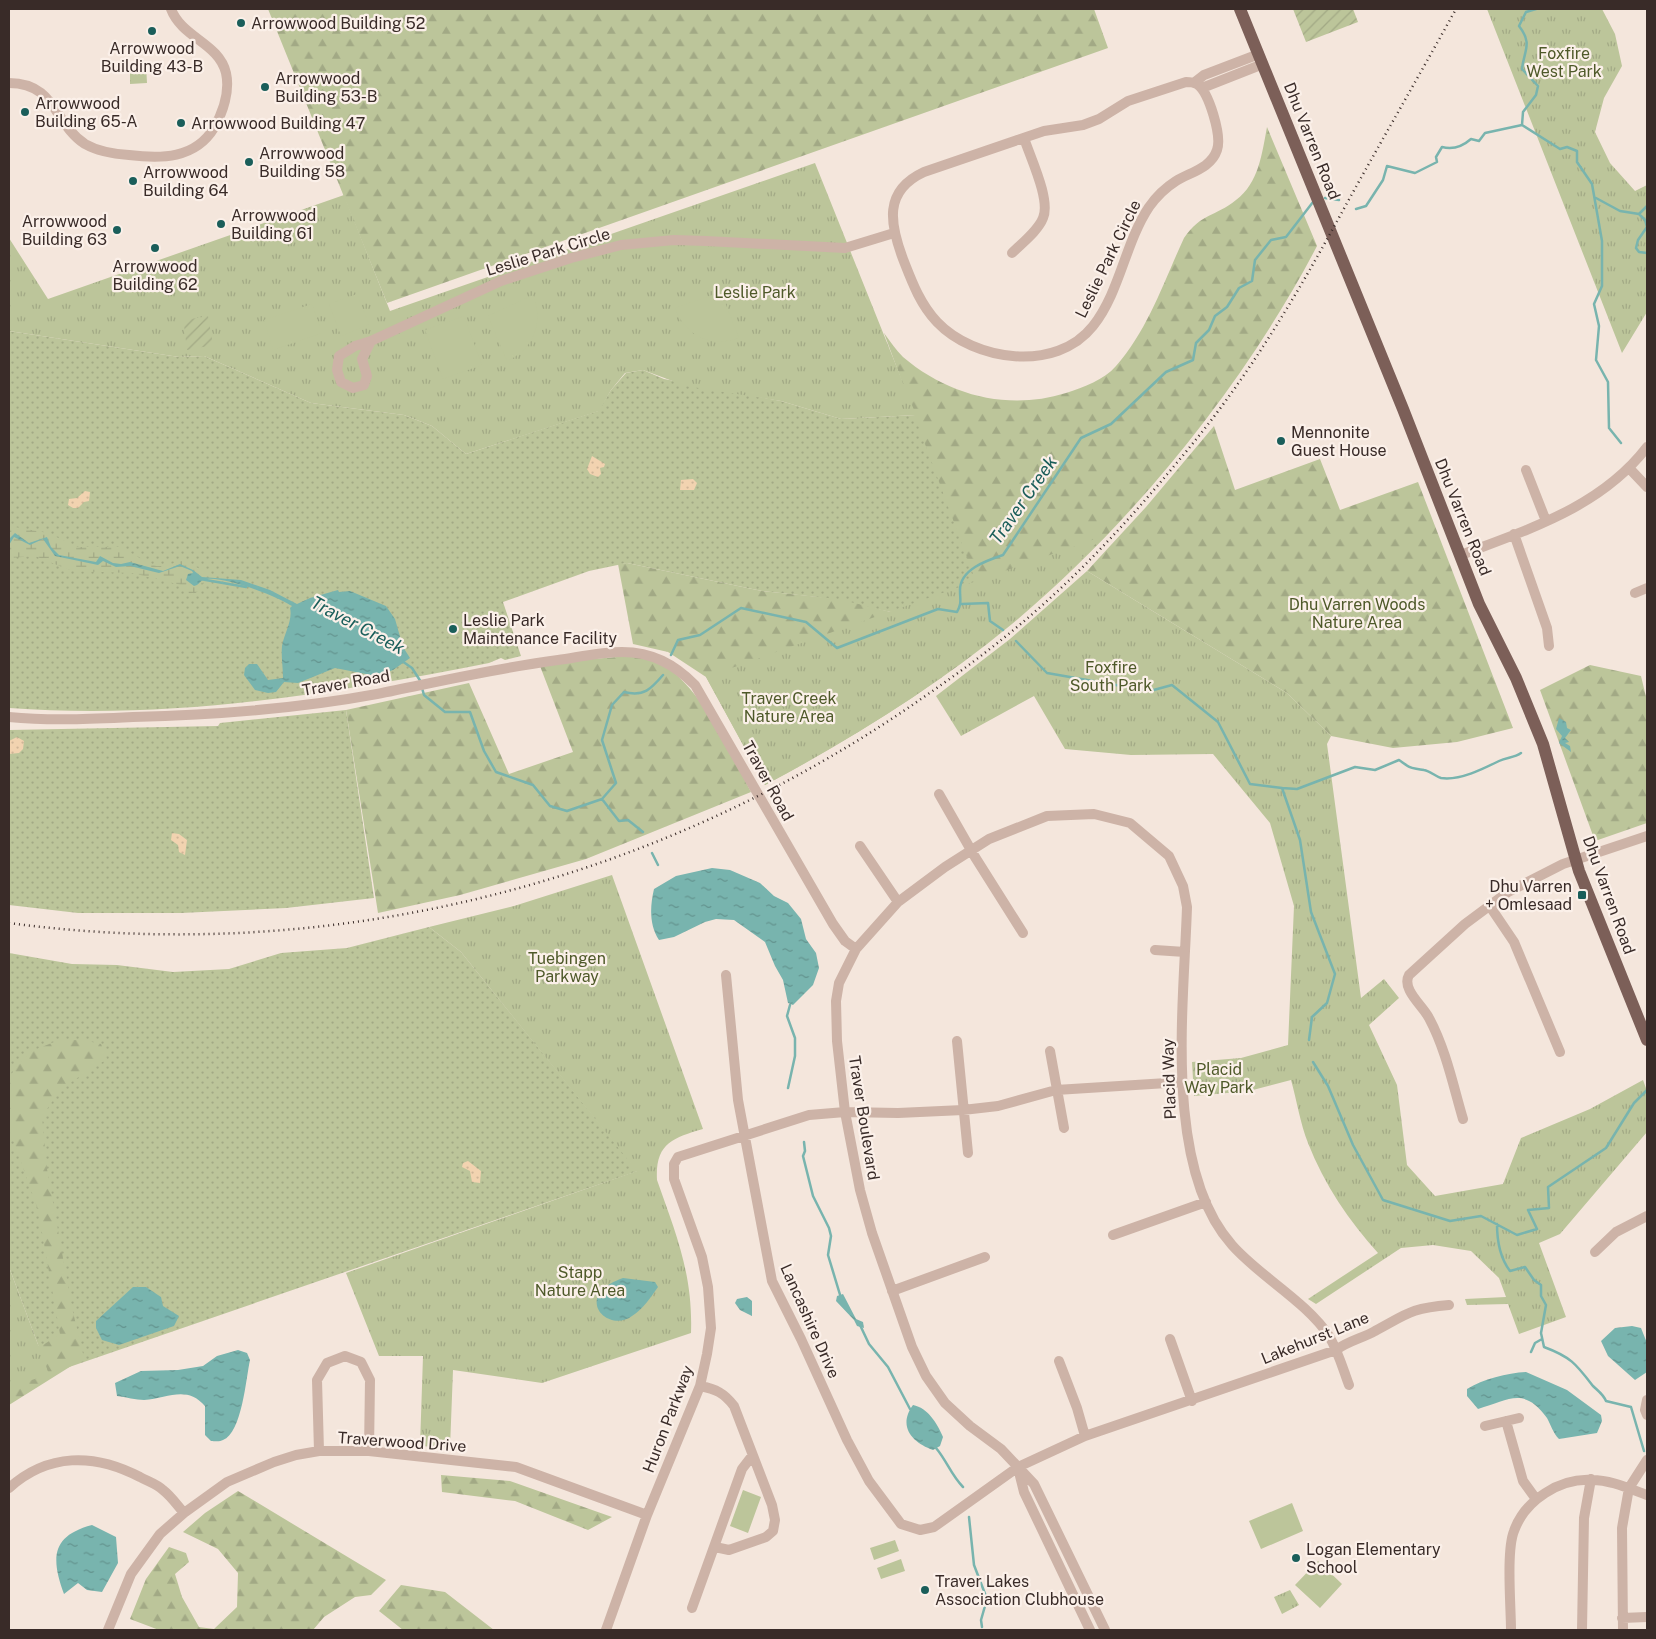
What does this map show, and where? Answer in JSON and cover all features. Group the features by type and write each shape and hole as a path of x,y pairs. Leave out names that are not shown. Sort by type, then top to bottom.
{"main road":[{"name":"Dhu Varren Road","path":"1240,9 1480,604 1516,678 1543,744 1576,859 1647,1040"}],"street":[{"path":"9,84 29,86 43,93 56,108 72,133 95,149 160,158 187,151 202,142 214,127 226,98 227,78 218,57 182,28 171,9"},
{"name":"Leslie Park Circle","path":"1198,85 1219,134 1214,156 1206,166 1170,186 1153,202 1096,322 1086,334 1063,348 1043,355 1015,356 974,348 938,323 925,308 894,233 894,206 902,189 914,178 1044,131 1083,125 1099,120 1128,101 1186,82 1198,85 1223,73 1261,59"},
{"path":"1012,253 1039,224 1045,209 1044,198 1024,138"},
{"name":"Leslie Park Circle","path":"371,341 362,358 367,376 364,385 353,388 342,382 337,370 339,356 355,346 371,341 502,281 571,258 621,245 674,240 845,248 894,233"},
{"path":"1461,555 1546,522 1587,501 1629,468 1647,447"},
{"path":"1629,468 1647,487"},
{"path":"1526,470 1546,522"},
{"path":"1514,534 1547,628 1549,646"},
{"path":"1635,593 1647,588"},
{"name":"Traver Road","path":"9,717 64,719 216,715 303,706 525,664 622,652 656,657 683,673 700,693 833,924 845,941 856,949"},
{"path":"939,794 971,850 1023,932"},
{"name":"Placid Way","path":"856,949 898,902 971,850 1017,826 1047,816 1094,814 1130,823 1169,856 1183,886 1187,906 1182,1058 1183,1082 1190,1154 1206,1202 1218,1228 1233,1246 1320,1325 1336,1350 1349,1385"},
{"path":"1463,1119 1441,1043 1429,1018 1407,986 1407,978 1411,972 1489,905 1519,886 1576,859 1647,836"},
{"path":"860,846 898,902"},
{"path":"1489,905 1514,942 1560,1052"},
{"name":"Traver Boulevard","path":"856,949 840,983 836,1001 837,1041 845,1112 860,1190 912,1347 926,1376 945,1403 970,1426 1001,1448 1034,1484 1105,1630"},
{"path":"1155,950 1185,952"},
{"name":"Lancashire Drive","path":"726,975 736,1078 744,1134 772,1281 847,1440 870,1481 894,1518 901,1524 920,1530 934,1527 1018,1467"},
{"path":"956,1040 968,1152"},
{"path":"1050,1051 1064,1128"},
{"path":"744,1134 809,1115 845,1112 898,1113 963,1110 998,1106 1056,1090 1183,1082"},
{"name":"Huron Parkway","path":"606,1630 647,1515 700,1386 711,1328 708,1287 702,1256 674,1180 674,1164 678,1157 744,1134"},
{"path":"1113,1235 1206,1202"},
{"path":"1595,1252 1616,1232 1647,1216"},
{"path":"892,1291 985,1257"},
{"name":"Lakehurst Lane","path":"1018,1467 1085,1436 1192,1401 1336,1350 1410,1311 1421,1307 1449,1304"},
{"path":"1170,1339 1192,1401"},
{"path":"319,1451 317,1380 327,1363 345,1356 361,1362 370,1380 369,1451"},
{"path":"1059,1361 1077,1408 1085,1436"},
{"path":"700,1386 714,1388 726,1395 742,1422 752,1456 772,1505 775,1520 773,1531 766,1537 741,1548 729,1550 715,1547"},
{"path":"1647,1400 1644,1410 1647,1415"},
{"path":"1485,1426 1518,1418"},
{"path":"1506,1421 1523,1481 1536,1499"},
{"name":"Traverwood Drive","path":"108,1630 131,1574 160,1534 184,1513 227,1482 274,1462 319,1451 369,1451 516,1467 647,1515"},
{"path":"692,1608 742,1470 752,1456"},
{"path":"9,1488 32,1471 67,1460 94,1460 125,1469 163,1489 184,1513"},
{"path":"1623,1630 1622,1528 1629,1488 1647,1460"},
{"name":"Traver Boulevard","path":"1018,1467 1024,1492 1090,1630"},
{"path":"1582,1630 1584,1518 1592,1480"},
{"path":"1512,1630 1511,1564 1513,1531 1536,1499 1548,1490 1573,1482 1592,1480 1629,1488 1647,1495"},
{"path":"1622,1618 1647,1617"}],"green space":[{"path":"268,9 1094,9 1108,48 387,303"},
{"path":"1293,9 1353,9 1358,22 1306,42"},
{"name":"Foxfire West Park","path":"1487,9 1602,9 1615,34 1622,66 1604,98 1595,132 1610,163 1635,191 1647,185 1647,312 1622,353"},
{"path":"130,65 146,65 147,83 130,84"},
{"path":"1267,127 1317,246 1288,298 1256,349 1220,400 1142,497 1057,585 1012,624 954,669 893,710 830,749 765,785 706,677 668,652 633,644 618,564 627,563 762,591 838,599 891,612 976,582 884,333 903,357 921,370 940,382 980,396 1002,400 1045,398 1087,386 1111,371 1137,337 1154,305 1184,238 1190,230 1202,219 1236,200 1250,185 1258,167"},
{"name":"Leslie Park","path":"815,163 916,415 841,419 781,401 686,386 643,370 625,373 611,390 599,411 466,454 432,426 404,415 311,403 204,356 179,357 9,331 9,238 48,299 344,195 390,311"},
{"path":"721,292 739,338 719,341 700,337 685,326 675,308"},
{"path":"357,294 369,324 341,336 329,304"},
{"path":"533,295 537,315 537,325 534,334 524,349 507,361 488,316"},
{"path":"312,304 322,333 273,350 264,320"},
{"path":"208,316 213,345 187,350 184,325 191,319"},
{"path":"464,316 482,365 443,379 425,330"},
{"path":"9,331 179,357 204,356 311,403 404,415 432,426 466,454 598,411 611,390 626,373 643,370 664,379 781,401 841,419 916,415 977,582 891,612 817,597 762,591 627,563 589,571 503,602 521,656 505,660 501,658 489,663 370,685 251,702 130,710 70,711 9,708"},
{"name":"Dhu Varren Woods Nature Area","path":"1214,426 1235,490 1320,459 1340,510 1418,482 1513,728 1457,742 1393,748 1331,736 1287,693 1087,571 1146,507"},
{"path":"9,526 48,533 77,547 119,547 156,566 165,566 187,559 188,563 208,573 199,591 187,595 181,585 132,573 72,571 35,556 9,558"},
{"name":"Traver Creek Nature Area","path":"1103,536 1027,610 945,675 857,733 765,785 706,677"},
{"path":"1087,571 1287,693 1331,736 1327,744 1361,998 1384,979 1399,998 1369,1025 1397,1085 1407,1165 1435,1196 1503,1184 1521,1138 1590,1109 1643,1080 1647,1091 1647,1132 1560,1234 1539,1243 1566,1317 1519,1334 1508,1304 1467,1305 1465,1299 1506,1297 1499,1278 1471,1251 1433,1245 1401,1248 1316,1304 1308,1299 1378,1253 1347,1215 1314,1158 1305,1135 1291,1080 1249,1091 1194,1096 1192,1062 1241,1058 1288,1045 1294,906 1270,823 1213,754 1131,755 1065,749 1034,696 961,736 936,696 1010,639"},
{"path":"629,656 652,659 669,668 684,682 698,698 722,736 751,792 586,859 460,895 378,913 346,710 469,683 509,774 573,752 540,666"},
{"path":"1590,665 1641,676 1647,701 1647,823 1595,841 1540,690"},
{"path":"346,710 374,898 286,908 181,913 78,913 9,905 9,730 218,726 220,723"},
{"path":"612,875 703,1129 682,1136 668,1144 659,1158 657,1168 657,1180 677,1237 686,1273 691,1312 691,1333 542,1383 453,1370 450,1448 420,1446 423,1356 379,1356 346,1273 637,1171 461,952 429,927 514,906"},
{"path":"429,927 461,952 638,1171 49,1374 9,1267 9,953 72,964 117,965 173,972 229,969 281,953 347,948"},
{"path":"59,1040 83,1040 101,1044 107,1059 60,1089 42,1117 47,1169 72,1308 84,1358 9,1405 9,1307 18,1325 40,1347 60,1334 38,1210 9,1128 9,1079 15,1068 32,1051"},
{"path":"9,1267 49,1374 9,1388"},
{"path":"441,1475 510,1481 612,1517 588,1530 515,1501 442,1492"},
{"path":"743,1490 761,1497 748,1533 730,1526"},
{"path":"238,1491 386,1580 371,1595 355,1597 324,1617 313,1630 159,1630 130,1619 146,1579 169,1547 186,1553 189,1562 175,1574 182,1597 199,1627 214,1629 237,1607 238,1573 218,1549 183,1532 205,1513"},
{"path":"1292,1503 1303,1531 1261,1549 1249,1521"},
{"path":"895,1540 899,1551 874,1560 870,1548"},
{"path":"901,1559 905,1571 881,1579 877,1568"},
{"path":"1318,1561 1342,1584 1320,1608 1295,1585"},
{"path":"401,1585 445,1592 494,1630 403,1630 379,1611"},
{"path":"1290,1590 1299,1605 1282,1614 1274,1597"}],"sand":[{"path":"592,456 605,464 604,467 600,468 601,474 598,477 590,474 587,469"},
{"path":"693,479 697,483 694,490 680,490 681,480"},
{"path":"85,491 90,492 89,501 84,502 78,508 68,505 69,499 77,498"},
{"path":"17,737 24,741 23,749 19,753 9,754 9,741"},
{"path":"172,833 179,834 187,840 185,855 179,852 178,845 171,840"},
{"path":"468,1161 481,1171 480,1183 472,1182 470,1171 462,1167 463,1163"}],"water":[{"path":"15,533 29,543 47,537 51,547 59,555 96,562 100,556 113,563 130,562 163,571 180,564 193,570 202,577 241,580 270,590 297,604 338,590 339,592 350,591 386,606 395,619 403,647 410,658 393,670 376,676 335,668 298,683 284,682 276,692 268,693 255,690 244,675 245,668 249,664 257,664 268,680 283,678 282,646 292,606 260,591 233,582 210,579 203,580 194,586 186,580 188,574 193,573 192,571 180,566 159,573 130,566 116,567 103,561 98,565 55,556 43,539 30,545 14,537 9,545 10,538"},
{"path":"1559,718 1566,722 1567,728 1571,730 1565,738 1569,742 1565,743 1570,746 1571,752 1559,743 1562,736 1556,729"},
{"path":"712,868 730,870 760,883 774,896 788,903 801,919 806,939 816,953 819,968 813,985 793,1005 788,1003 783,980 765,942 734,920 716,919 705,922 674,937 659,940 653,928 651,915 654,889 676,876"},
{"path":"623,1278 655,1282 658,1287 646,1303 632,1316 623,1320 613,1320 605,1317 599,1310 597,1303 599,1294 607,1286"},
{"path":"133,1287 146,1287 161,1297 163,1306 179,1316 174,1326 119,1345 102,1340 96,1328 96,1321"},
{"path":"843,1294 856,1319 863,1322 864,1328 857,1326 854,1320 836,1301 837,1296"},
{"path":"747,1297 752,1301 752,1316 740,1310 735,1303 737,1299"},
{"path":"1632,1326 1641,1328 1647,1343 1647,1372 1635,1380 1608,1356 1601,1341 1615,1328"},
{"path":"238,1350 247,1353 250,1360 245,1391 235,1427 222,1441 211,1441 205,1435 205,1406 191,1396 177,1394 138,1400 117,1396 115,1383 141,1371 178,1370 203,1366 217,1356"},
{"path":"1526,1372 1567,1390 1601,1415 1602,1421 1597,1433 1559,1439 1547,1418 1531,1402 1516,1398 1507,1399 1478,1409 1467,1396 1467,1389 1480,1382 1503,1375"},
{"path":"913,1405 928,1413 943,1437 940,1446 933,1450 919,1443 909,1433 907,1427 908,1413"},
{"path":"92,1525 116,1537 118,1563 102,1592 87,1590 78,1583 64,1594 57,1570 56,1559 58,1550 68,1535"}],"waterway":[{"name":"Traver Creek","path":"1356,209 1366,206 1383,180 1387,166 1415,173 1437,162 1436,157 1442,147 1458,147 1471,139 1479,141 1485,133 1522,125 1523,112 1536,95 1538,86 1522,69 1527,43 1519,26 1526,12 1536,9"},
{"path":"1522,125 1560,149 1567,147 1577,151 1577,162 1592,184 1602,241 1602,286 1594,304 1599,326 1596,360 1608,382 1609,428 1621,443"},
{"name":"Traver Creek","path":"1325,198 1339,200"},
{"path":"1596,198 1620,211 1639,214 1647,206"},
{"name":"Traver Creek","path":"671,655 678,640 700,635 741,608 806,622 837,648 938,609 957,612 960,604 961,583 965,576 976,566 1003,555 1081,438 1111,424 1166,372 1193,360 1196,343 1209,330 1215,316 1227,307 1239,288 1252,281 1255,260 1271,240 1286,237 1313,202"},
{"path":"1639,214 1645,220 1647,227 1638,240 1636,248 1639,252 1647,253"},
{"name":"Traver Creek","path":"200,579 246,587"},
{"path":"962,604 988,603 990,621 1003,630"},
{"path":"1016,641 1047,673 1150,691 1172,685 1218,722 1250,784 1282,788 1300,840 1311,912 1335,974 1327,1003 1312,1017 1309,1040"},
{"name":"Traver Creek","path":"402,661 412,668 421,682"},
{"name":"Traver Creek","path":"422,688 424,695 445,712 470,712 484,751 496,772 533,785 550,806 567,811 602,799 616,783 602,740 612,705 624,692 642,693 646,691 663,675"},
{"path":"1282,788 1297,789 1355,767 1375,770 1399,760 1409,767 1426,771 1441,778 1455,778 1471,774 1521,753"},
{"path":"602,799 619,821 628,820 643,832"},
{"path":"652,853 658,865"},
{"path":"788,1088 795,1056 795,1038 787,1016 790,1005"},
{"path":"1313,1062 1328,1086 1353,1145 1383,1200 1450,1221 1481,1216 1517,1235 1537,1229 1528,1210 1549,1208 1548,1187 1606,1148 1634,1103 1647,1090"},
{"path":"804,1142 805,1151 803,1156 813,1196 831,1236 828,1255 841,1298"},
{"path":"1497,1224 1500,1249 1510,1271 1525,1267 1534,1280 1541,1285 1541,1296 1546,1305 1541,1333 1544,1347 1561,1354 1572,1362 1602,1394 1606,1401 1631,1407 1644,1451"},
{"path":"860,1325 869,1344 888,1367 910,1409"},
{"path":"1531,1352 1535,1343 1542,1339"},
{"path":"936,1448 963,1487"},
{"path":"969,1517 974,1565 987,1599 981,1620 982,1627"}],"railway":[{"path":"9,923 131,933 253,932 373,919 492,895 607,860 720,814 828,758 931,692 981,655 1046,602 1132,515 1198,437 1240,381 1278,323 1456,9"}],"place":[{"name":"Arrowwood Building 52","path":"241,23"},
{"name":"Arrowwood Building 43-B","path":"152,31"},
{"name":"Arrowwood Building 53-B","path":"265,87"},
{"name":"Arrowwood Building 65-A","path":"25,112"},
{"name":"Arrowwood Building 47","path":"181,123"},
{"name":"Arrowwood Building 58","path":"249,162"},
{"name":"Arrowwood Building 64","path":"133,181"},
{"name":"Arrowwood Building 61","path":"221,224"},
{"name":"Arrowwood Building 63","path":"117,230"},
{"name":"Arrowwood Building 62","path":"155,248"},
{"name":"Mennonite Guest House","path":"1281,441"},
{"name":"Leslie Park Maintenance Facility","path":"453,629"},
{"name":"Dhu Varren + Omlesaad","path":"1582,895"},
{"name":"Logan Elementary School","path":"1296,1558"},
{"name":"Traver Lakes Association Clubhouse","path":"925,1590"}],"park label":[{"name":"Foxfire South Park","path":"1111,676"},
{"name":"Tuebingen Parkway","path":"567,967"},
{"name":"Placid Way Park","path":"1219,1078"},
{"name":"Stapp Nature Area","path":"580,1281"}]}
